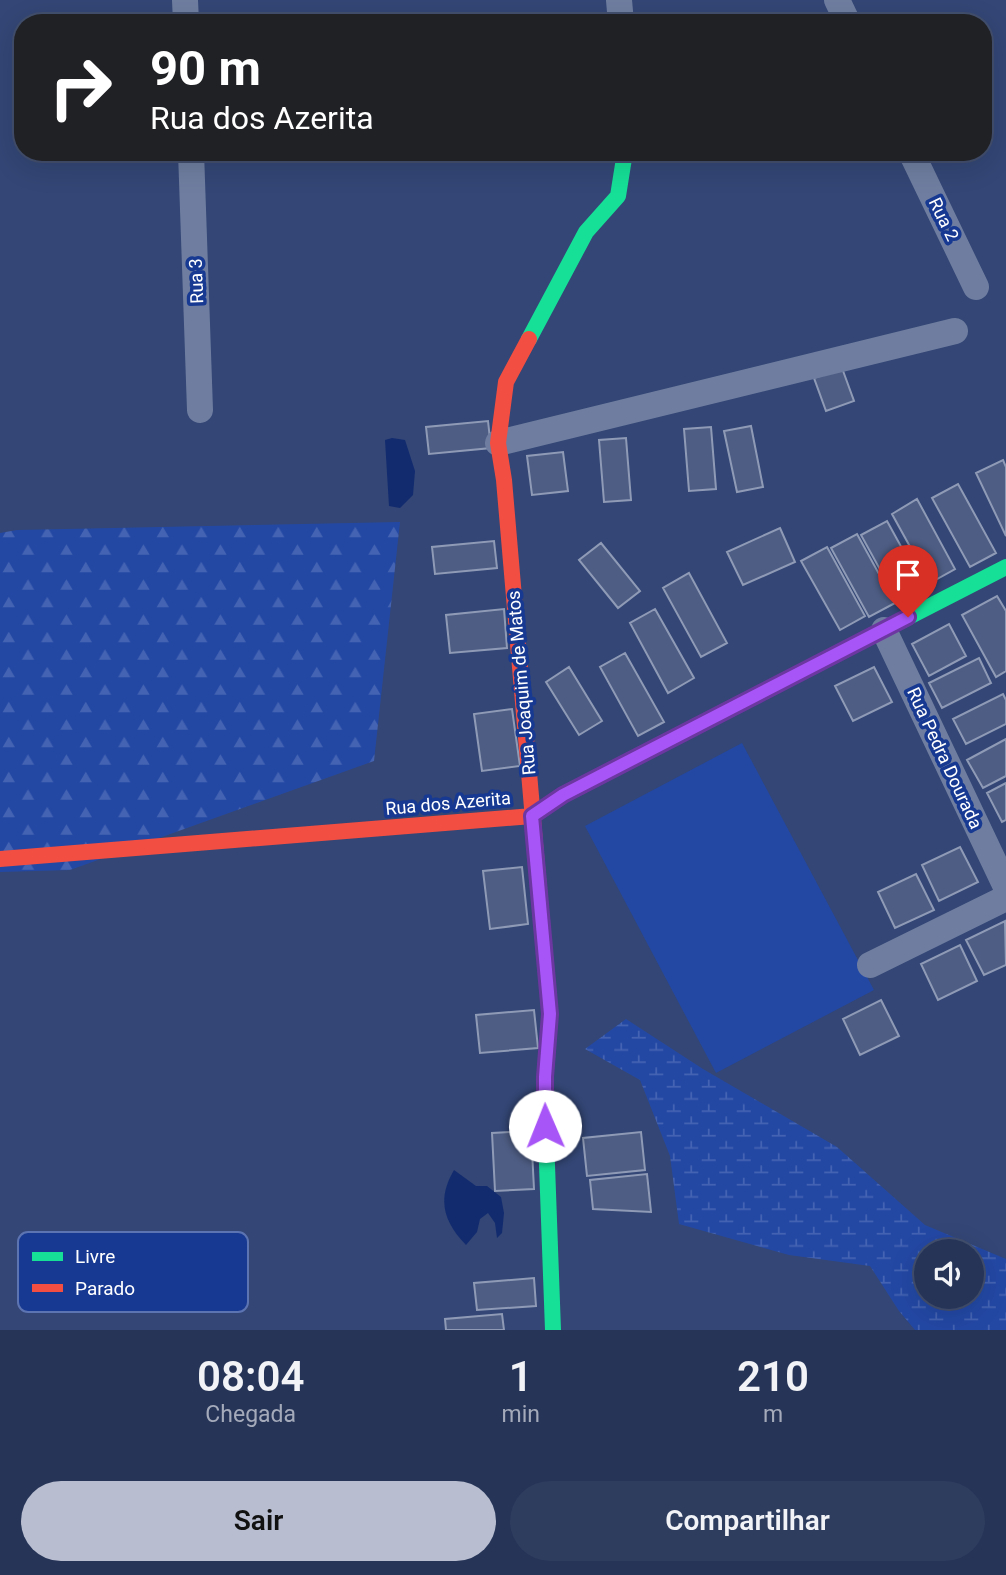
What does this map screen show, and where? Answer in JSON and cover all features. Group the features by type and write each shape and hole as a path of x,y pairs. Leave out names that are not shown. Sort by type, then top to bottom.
{"street":[{"name":"Rua 3","path":"191,161 200,410"},
{"name":"Rua Joaquim de Matos","path":"553,1330 545,1077 550,1014 505,480 498,443 506,382 586,232 618,196 624,161"},
{"name":"Rua 2","path":"915,161 976,287"},
{"path":"498,443 955,331"},
{"name":"Rua dos Azerita","path":"0,859 532,816 563,795 1006,567"},
{"name":"Rua Pedra Dourada","path":"884,630 1006,887"},
{"path":"870,965 1006,898"}],"green space":[{"path":"400,522 374,761 70,870 0,872 0,533 17,530"},
{"path":"742,743 874,990 716,1073 585,826"},
{"path":"626,1019 703,1069 837,1147 925,1225 958,1239 914,1239 914,1309 984,1309 984,1250 1006,1259 1006,1330 915,1330 899,1311 870,1266 789,1255 679,1224 670,1156 640,1080 585,1049"}],"shaded area":[{"path":"385,440 405,440 415,471 413,495 400,508 389,506"},
{"path":"454,1170 476,1186 487,1186 501,1197 504,1213 502,1233 497,1238 495,1223 488,1213 480,1219 477,1232 466,1245 452,1227 444,1200"}],"building":[{"path":"842,368 854,401 826,411 814,378"},
{"path":"488,421 491,448 429,454 426,427"},
{"path":"751,426 763,487 737,492 724,431"},
{"path":"711,427 716,489 689,491 684,429"},
{"path":"626,438 631,500 604,502 599,440"},
{"path":"563,452 568,491 532,495 527,456"},
{"path":"1003,460 1006,467 1006,536 976,473"},
{"path":"958,484 996,553 970,567 932,498"},
{"path":"917,499 955,569 930,583 892,514"},
{"path":"887,521 925,590 899,604 861,535"},
{"path":"780,528 795,562 743,585 727,552"},
{"path":"857,534 895,603 869,617 831,548"},
{"path":"494,541 497,568 435,574 432,547"},
{"path":"601,543 640,591 618,608 579,560"},
{"path":"827,547 865,616 840,630 801,561"},
{"path":"689,573 727,643 701,657 663,588"},
{"path":"997,596 1006,611 1006,671 996,677 962,615"},
{"path":"504,609 507,648 450,653 446,615"},
{"path":"655,609 694,678 668,693 630,623"},
{"path":"949,624 966,656 929,676 912,644"},
{"path":"625,653 664,722 638,736 600,667"},
{"path":"979,658 991,683 942,708 929,683"},
{"path":"569,667 602,721 579,735 546,682"},
{"path":"874,667 892,702 853,721 835,686"},
{"path":"1003,694 1006,700 1006,724 966,744 953,719"},
{"path":"512,709 520,766 482,771 474,714"},
{"path":"1006,739 1006,776 983,788 967,760"},
{"path":"1006,783 1006,820 1002,822 987,793"},
{"path":"960,847 978,882 939,901 922,865"},
{"path":"522,867 528,924 490,929 483,871"},
{"path":"916,874 934,910 895,928 878,892"},
{"path":"1005,921 1006,965 984,975 966,940"},
{"path":"960,945 977,981 938,1000 921,964"},
{"path":"881,1000 899,1036 860,1055 843,1019"},
{"path":"534,1010 538,1048 480,1053 476,1015"},
{"path":"531,1131 534,1189 495,1191 492,1133"},
{"path":"641,1132 645,1170 587,1176 583,1138"},
{"path":"647,1174 651,1212 593,1209 590,1180"},
{"path":"534,1278 536,1306 477,1310 474,1283"},
{"path":"502,1314 504,1330 446,1330 445,1319"}],"traffic: fast":[{"path":"529,339 586,232 618,196 624,161"},
{"path":"564,794 1006,567"},
{"path":"542,925 550,1014 545,1110 553,1330"}],"traffic: jam":[{"path":"529,339 506,382 498,443 504,480 542,925"},
{"path":"0,859 532,816 564,794"}],"route":[{"path":"545,1126 545,1077 550,1014 532,816 563,795 908,617"}]}
